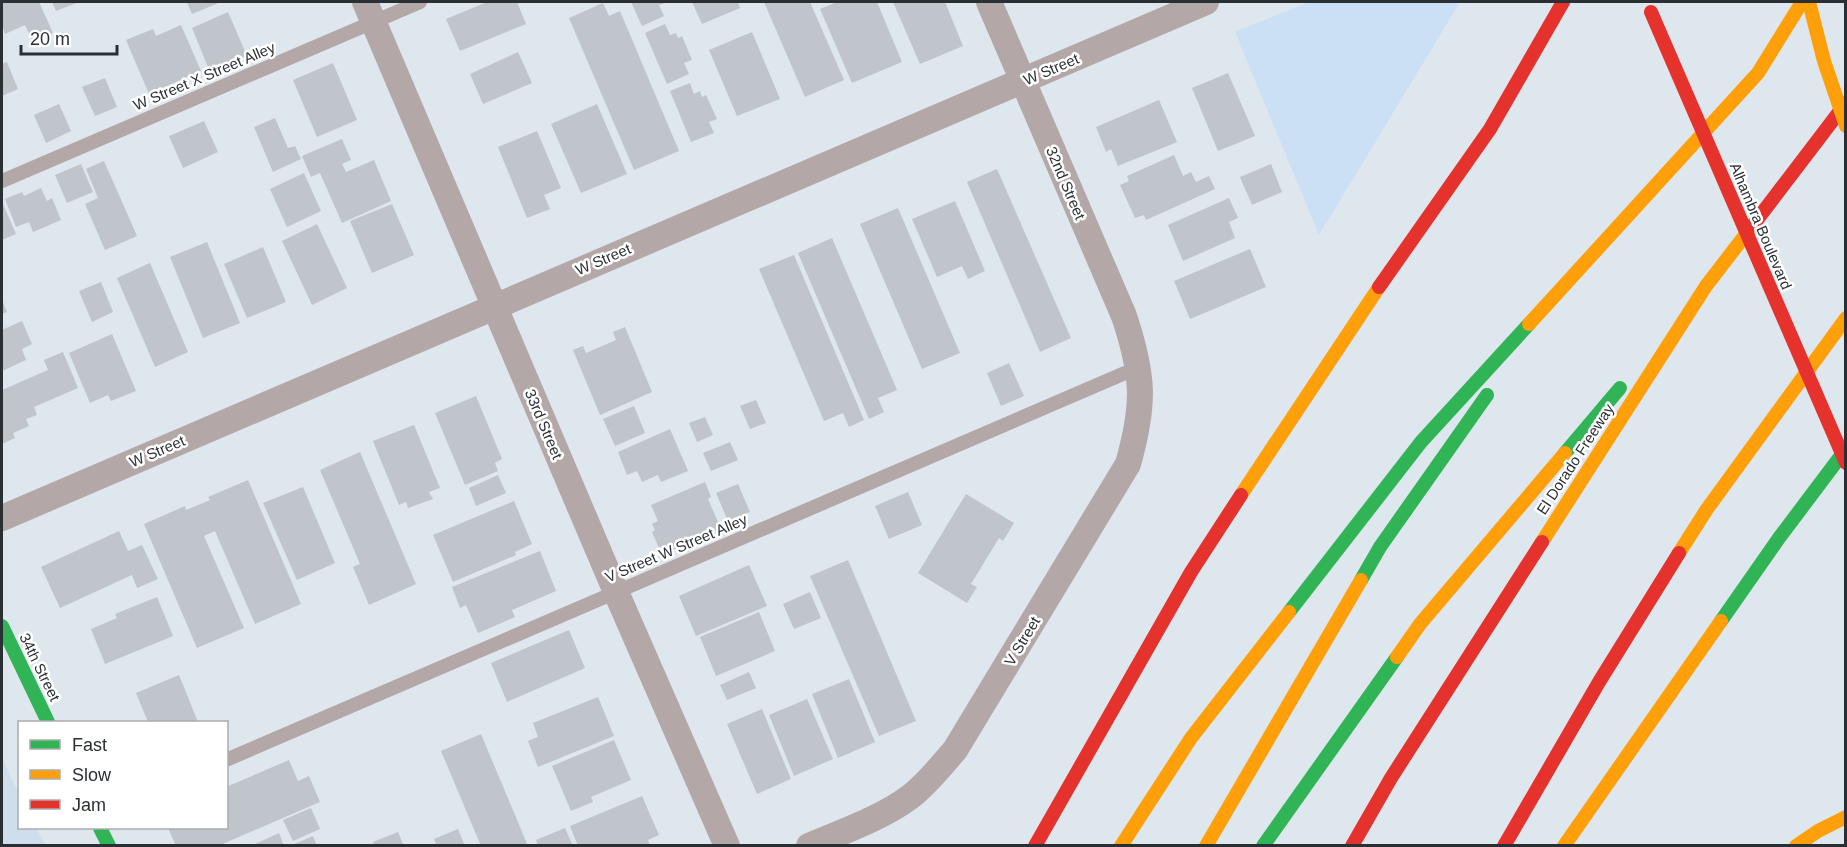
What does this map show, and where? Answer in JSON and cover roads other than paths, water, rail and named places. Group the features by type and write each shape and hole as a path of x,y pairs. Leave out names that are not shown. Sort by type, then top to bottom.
{"main road":[{"path":"1035,846 1191,572 1353,325 1490,129 1563,2"},
{"path":"1121,846 1191,738 1421,442 1758,73 1803,2"},
{"path":"1809,2 1824,61 1845,126"},
{"name":"Alhambra Boulevard","path":"1649,7 1845,463"},
{"name":"El Dorado Freeway","path":"1352,846 1391,778 1706,286 1845,103"},
{"path":"1206,846 1380,547 1569,279"},
{"path":"1263,846 1420,624 1706,286"},
{"path":"1504,846 1599,682 1707,509 1845,318"},
{"path":"1564,846 1779,538 1845,449"},
{"name":"34th Street","path":"2,626 47,721"},
{"path":"1796,846 1845,817"},
{"path":"100,829 109,846"}],"street":[{"name":"32nd Street","path":"988,2 1124,316 1139,367"},
{"name":"W Street","path":"2,518 1206,2"},
{"name":"33rd Street","path":"370,11 494,307 727,846"},
{"name":"V Street","path":"809,846 870,820 910,796 927,782 956,750 1128,464 1137,432 1141,399 1139,367"}],"lane":[{"name":"W Street X Street Alley","path":"2,181 370,11 420,2"},
{"name":"V Street W Street Alley","path":"228,759 1139,367"}]}
